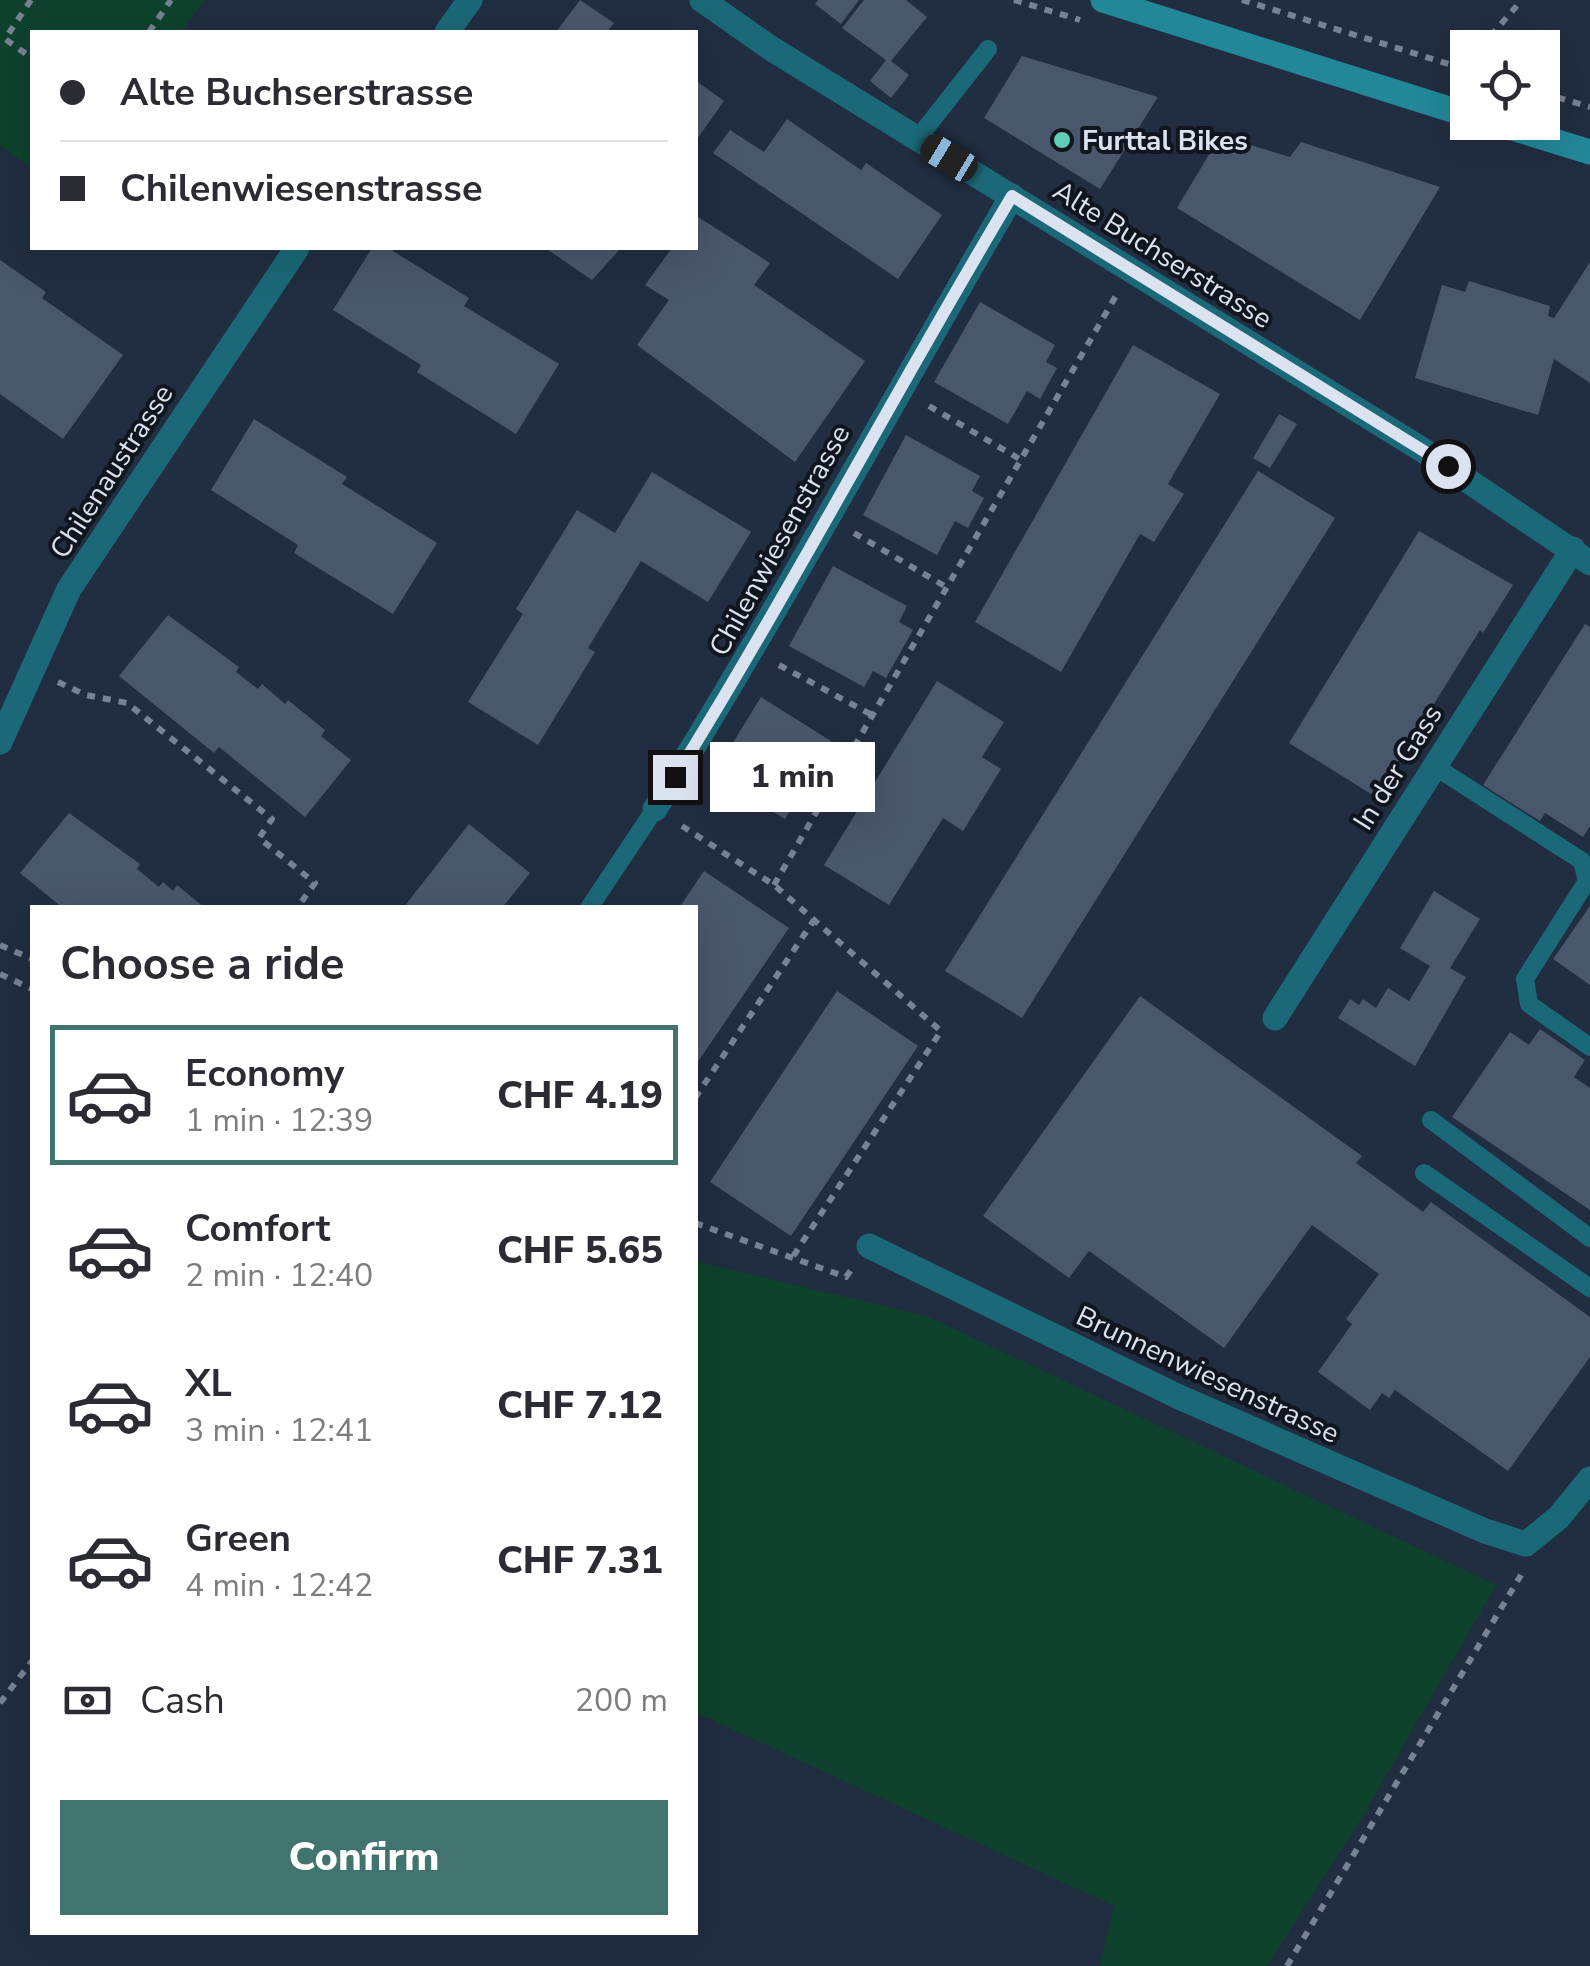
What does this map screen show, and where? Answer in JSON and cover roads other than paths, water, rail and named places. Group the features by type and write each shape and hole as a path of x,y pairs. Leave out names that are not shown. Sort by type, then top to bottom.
{"street":[{"path":"448,30 470,0"},
{"name":"Alte Buchserstrasse","path":"702,0 1132,268 1581,556"},
{"path":"1104,0 1450,109"},
{"path":"1551,140 1590,152"},
{"name":"Chilenwiesenstrasse","path":"655,809 753,651 899,388 1012,196"},
{"name":"Chilenaustrasse","path":"0,742 69,589 296,250"},
{"name":"In der Gass","path":"1275,1018 1434,766 1581,556"},
{"name":"Brunnenwiesenstrasse","path":"870,1246 1179,1398 1485,1531 1526,1544 1559,1517 1590,1479"}],"lane":[{"path":"918,138 988,49"},
{"path":"1434,766 1582,861 1587,881 1525,979 1529,1004 1590,1048"},
{"name":"Chilenwiesenstrasse","path":"591,905 655,809"},
{"path":"1431,1120 1590,1238"},
{"path":"1424,1173 1590,1288"}],"place":[{"name":"Furttal Bikes","path":"1062,140"}]}
